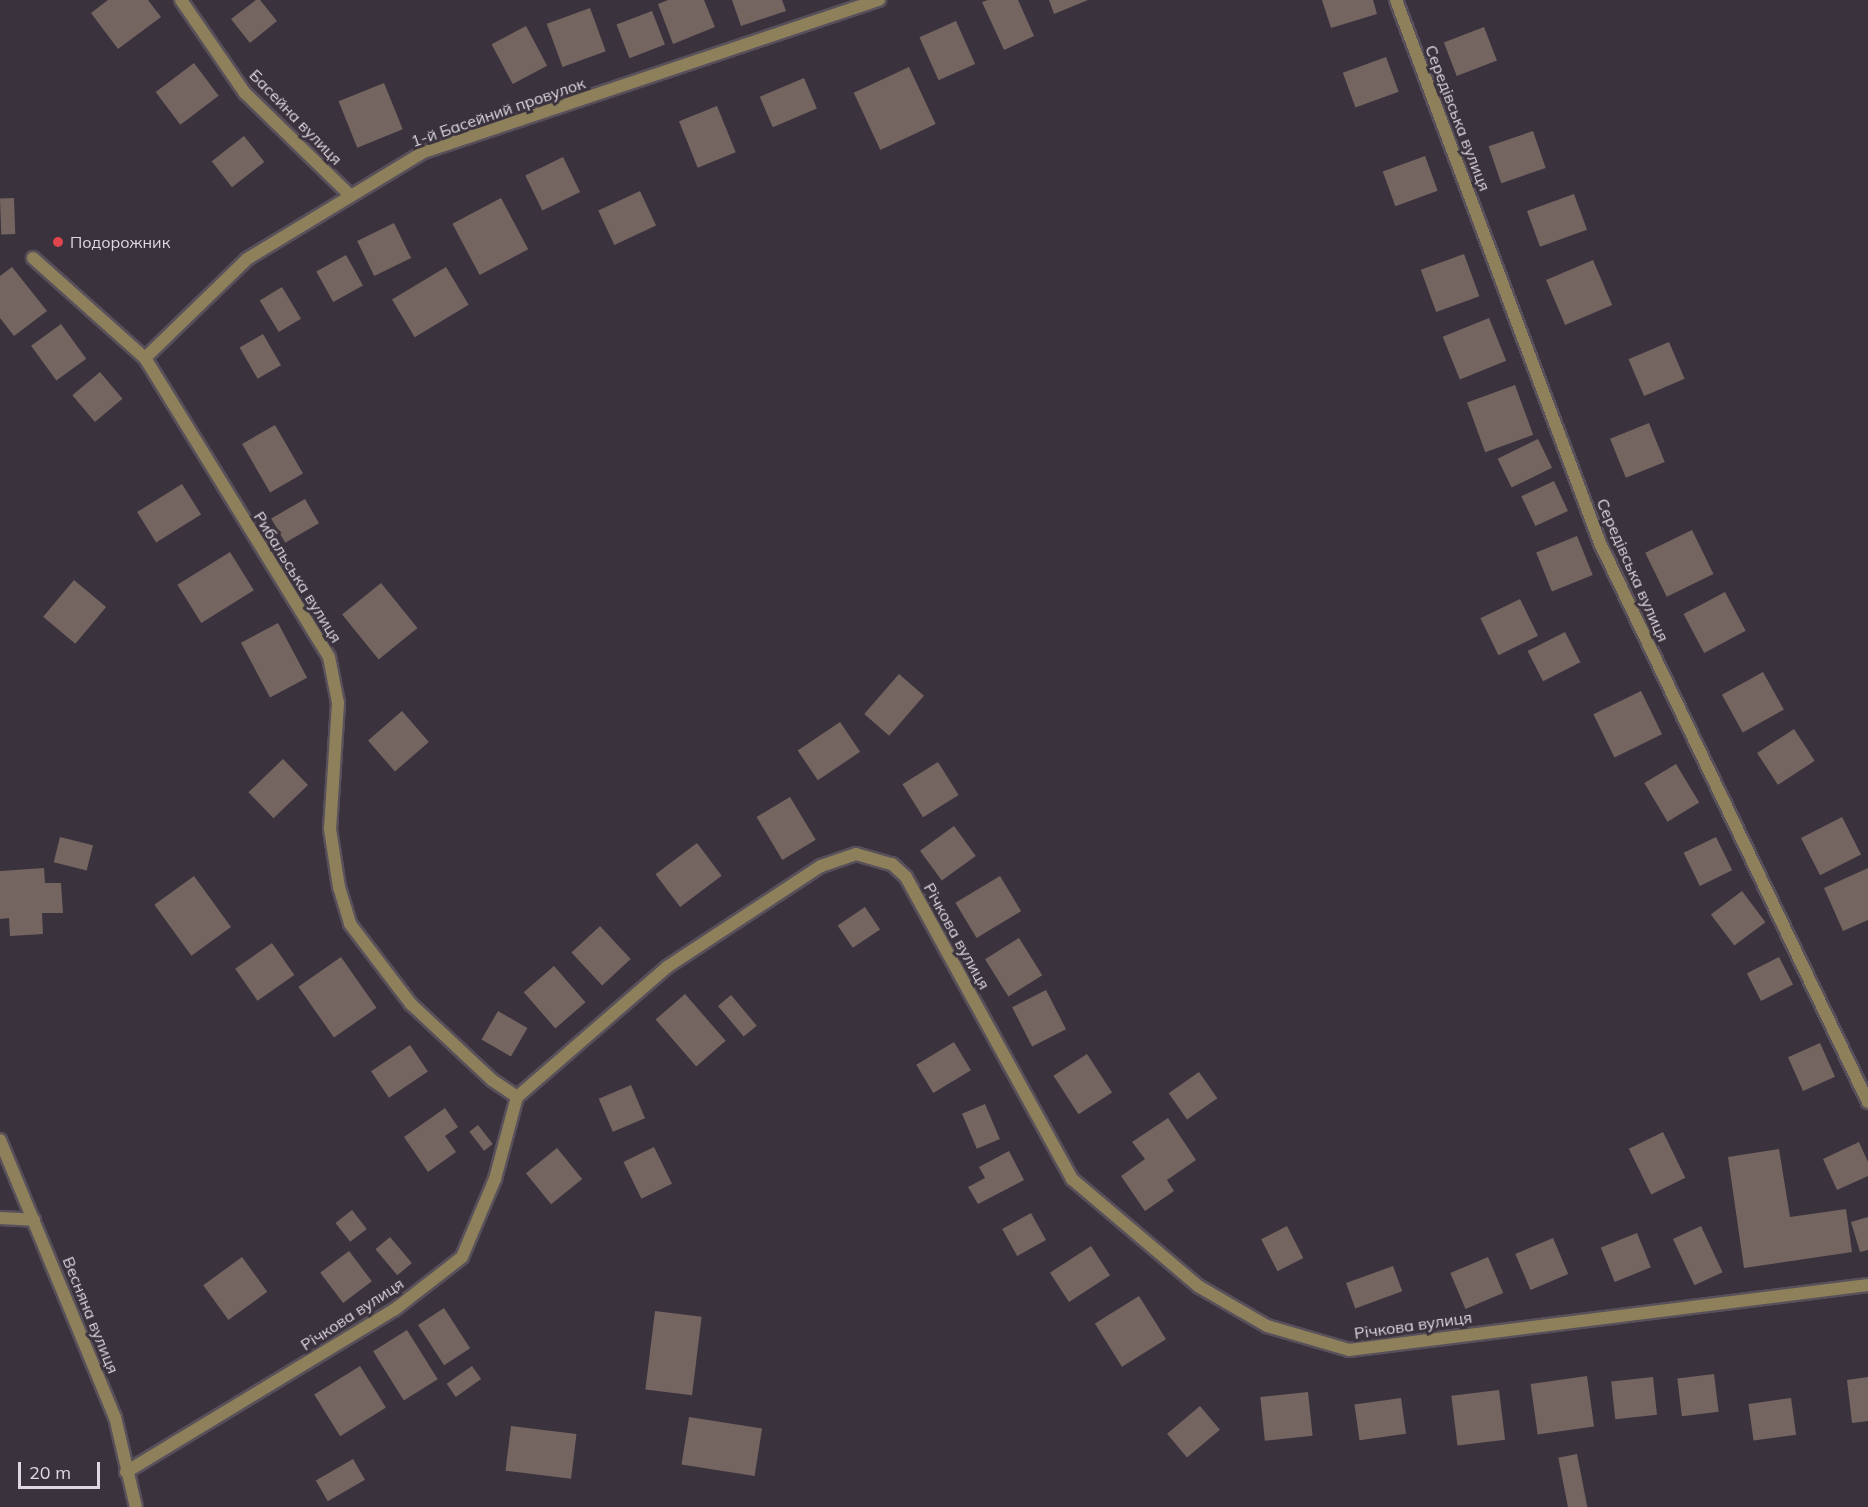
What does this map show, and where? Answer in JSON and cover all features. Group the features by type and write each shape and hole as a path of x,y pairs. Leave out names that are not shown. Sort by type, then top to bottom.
{"street":[{"name":"Басейна вулиця","path":"180,0 245,93 350,195"},
{"name":"1-й Басейний провулок","path":"145,358 247,259 424,152 879,0"},
{"name":"Середівська вулиця","path":"1396,0 1600,543 1868,1102"},
{"name":"Рибальська вулиця","path":"33,258 145,358 329,657 338,703 330,829 339,887 350,924 411,1004 492,1080 517,1097"},
{"name":"Річкова вулиця","path":"126,1472 394,1310 462,1257 495,1179 517,1097 667,968 820,866 856,854 874,856 892,864 906,877 1072,1179 1198,1286 1267,1326 1349,1350 1868,1285"},
{"name":"Весняна вулиця","path":"0,1140 115,1417 136,1507"},
{"path":"0,1218 34,1220"}],"building":[{"path":"108,0 148,0 161,17 118,49 91,13"},
{"path":"256,0 260,0 277,21 250,43 231,19"},
{"path":"668,0 704,0 715,27 673,44 658,4"},
{"path":"732,0 782,0 786,11 741,26"},
{"path":"1018,0 1034,36 1004,50 982,2"},
{"path":"1049,0 1088,0 1054,14"},
{"path":"1322,0 1373,0 1377,14 1331,28"},
{"path":"590,8 606,51 563,67 547,24"},
{"path":"652,11 665,45 629,58 617,25"},
{"path":"956,21 975,64 939,80 919,37"},
{"path":"526,26 547,66 513,84 492,44"},
{"path":"1484,27 1497,61 1457,76 1444,42"},
{"path":"1386,57 1399,92 1355,108 1343,73"},
{"path":"194,63 219,96 180,125 156,92"},
{"path":"909,67 936,124 880,150 854,93"},
{"path":"804,78 817,108 773,127 760,97"},
{"path":"384,83 403,129 357,148 339,101"},
{"path":"717,106 736,152 698,168 679,121"},
{"path":"1533,131 1546,168 1501,183 1489,146"},
{"path":"244,136 264,162 232,187 212,161"},
{"path":"1425,156 1438,191 1395,206 1383,171"},
{"path":"563,157 580,192 542,210 525,175"},
{"path":"640,191 656,225 614,245 598,210"},
{"path":"1574,194 1587,230 1540,247 1527,211"},
{"path":"0,198 14,198 15,234 1,234"},
{"path":"501,198 528,249 480,275 452,224"},
{"path":"394,223 411,258 374,276 357,241"},
{"path":"1464,254 1479,296 1436,312 1421,270"},
{"path":"346,255 363,286 333,302 316,271"},
{"path":"1593,260 1612,305 1565,325 1546,280"},
{"path":"12,267 47,311 14,336 0,318 0,276"},
{"path":"446,267 469,305 415,337 392,299"},
{"path":"282,287 301,319 279,332 260,300"},
{"path":"1489,318 1506,361 1460,379 1443,337"},
{"path":"61,324 86,359 56,381 31,346"},
{"path":"263,334 281,365 258,379 240,348"},
{"path":"1669,342 1685,379 1644,396 1628,359"},
{"path":"100,372 122,399 95,422 72,395"},
{"path":"1515,385 1533,435 1485,452 1467,402"},
{"path":"1649,423 1665,462 1626,478 1610,439"},
{"path":"275,425 303,473 270,492 242,444"},
{"path":"1538,439 1552,468 1512,487 1498,459"},
{"path":"1554,481 1568,511 1535,526 1521,496"},
{"path":"182,484 201,515 156,543 137,512"},
{"path":"305,499 319,523 285,543 271,518"},
{"path":"1692,530 1713,574 1667,597 1645,553"},
{"path":"1577,536 1593,575 1552,591 1536,552"},
{"path":"230,552 254,590 201,623 177,585"},
{"path":"74,580 106,607 75,644 43,617"},
{"path":"381,583 418,628 379,660 342,614"},
{"path":"1725,592 1746,631 1704,653 1684,614"},
{"path":"1520,599 1538,636 1498,655 1480,618"},
{"path":"278,623 307,678 270,697 241,643"},
{"path":"1565,632 1580,662 1543,681 1528,651"},
{"path":"1763,672 1784,710 1743,732 1722,695"},
{"path":"899,674 924,696 889,736 864,714"},
{"path":"1641,691 1662,734 1614,757 1593,714"},
{"path":"402,711 429,742 395,771 368,741"},
{"path":"840,722 860,752 818,780 798,751"},
{"path":"1794,729 1815,761 1778,785 1757,753"},
{"path":"283,759 308,785 273,818 248,792"},
{"path":"938,762 959,795 923,817 902,784"},
{"path":"1676,764 1699,803 1667,822 1644,783"},
{"path":"790,797 816,840 782,860 757,817"},
{"path":"1842,817 1861,854 1820,875 1801,838"},
{"path":"954,826 976,856 942,881 920,851"},
{"path":"60,837 93,845 87,870 54,862"},
{"path":"1716,837 1732,870 1700,886 1684,853"},
{"path":"697,843 722,876 680,907 655,874"},
{"path":"44,868 45,883 61,883 63,913 42,913 43,934 10,936 9,918 0,919 0,871"},
{"path":"1868,868 1868,920 1843,931 1824,888"},
{"path":"194,876 231,927 191,956 154,905"},
{"path":"1000,876 1021,911 977,938 955,903"},
{"path":"1742,891 1765,922 1734,946 1711,914"},
{"path":"865,907 880,929 853,948 838,925"},
{"path":"600,926 631,959 602,986 571,953"},
{"path":"1019,938 1042,975 1008,997 985,959"},
{"path":"272,943 294,975 258,1001 235,969"},
{"path":"341,957 377,1008 334,1038 298,987"},
{"path":"1779,957 1793,985 1761,1001 1747,973"},
{"path":"554,966 585,1002 555,1028 524,992"},
{"path":"1046,990 1066,1029 1032,1046 1012,1007"},
{"path":"685,994 726,1041 696,1066 656,1020"},
{"path":"731,995 757,1026 744,1037 718,1006"},
{"path":"498,1011 527,1028 511,1057 482,1040"},
{"path":"954,1042 971,1070 933,1093 916,1065"},
{"path":"1820,1043 1835,1077 1803,1091 1788,1057"},
{"path":"410,1045 428,1072 389,1098 371,1071"},
{"path":"1087,1054 1112,1093 1079,1114 1053,1076"},
{"path":"1199,1072 1217,1098 1187,1119 1169,1093"},
{"path":"631,1085 645,1118 613,1132 599,1099"},
{"path":"985,1104 1000,1139 977,1149 962,1114"},
{"path":"445,1108 458,1127 445,1136 456,1152 428,1172 404,1137"},
{"path":"1168,1118 1196,1160 1167,1180 1174,1191 1145,1211 1121,1176 1145,1159 1132,1142"},
{"path":"478,1125 493,1144 484,1151 469,1132"},
{"path":"1663,1132 1685,1178 1651,1194 1629,1149"},
{"path":"1859,1142 1868,1162 1868,1176 1837,1190 1823,1159"},
{"path":"654,1147 672,1184 641,1199 623,1162"},
{"path":"557,1148 582,1179 551,1204 526,1173"},
{"path":"1779,1149 1790,1217 1846,1209 1852,1252 1744,1268 1728,1157"},
{"path":"1009,1151 1024,1180 978,1204 968,1187 985,1178 979,1167"},
{"path":"352,1210 367,1229 350,1242 335,1223"},
{"path":"1031,1213 1046,1240 1017,1256 1002,1229"},
{"path":"1868,1217 1868,1250 1860,1252 1851,1222"},
{"path":"1287,1226 1303,1258 1278,1271 1261,1239"},
{"path":"1701,1226 1723,1272 1694,1285 1673,1239"},
{"path":"1637,1233 1651,1267 1615,1282 1601,1248"},
{"path":"390,1237 412,1263 397,1275 375,1249"},
{"path":"1553,1238 1568,1274 1530,1290 1515,1254"},
{"path":"1091,1246 1110,1275 1069,1302 1050,1273"},
{"path":"349,1251 372,1281 343,1303 320,1273"},
{"path":"242,1257 267,1292 228,1320 203,1285"},
{"path":"1488,1257 1503,1293 1465,1309 1450,1273"},
{"path":"1393,1266 1402,1291 1355,1308 1346,1283"},
{"path":"1139,1296 1166,1339 1122,1367 1095,1324"},
{"path":"444,1308 470,1348 444,1365 418,1325"},
{"path":"655,1311 702,1317 692,1395 645,1389"},
{"path":"407,1330 438,1379 404,1400 373,1351"},
{"path":"360,1366 386,1408 340,1436 314,1395"},
{"path":"472,1366 481,1379 456,1397 447,1384"},
{"path":"1714,1374 1719,1412 1682,1416 1677,1379"},
{"path":"1587,1376 1594,1427 1538,1434 1531,1384"},
{"path":"1653,1377 1657,1415 1615,1419 1611,1381"},
{"path":"1868,1377 1868,1421 1852,1423 1847,1380"},
{"path":"1499,1390 1505,1440 1457,1445 1451,1396"},
{"path":"1308,1392 1313,1436 1265,1441 1260,1397"},
{"path":"1401,1398 1406,1434 1359,1440 1354,1405"},
{"path":"1791,1398 1796,1435 1754,1441 1748,1404"},
{"path":"1200,1406 1220,1430 1187,1457 1167,1434"},
{"path":"689,1417 762,1429 755,1476 681,1464"},
{"path":"511,1426 577,1434 571,1479 506,1471"},
{"path":"1577,1454 1587,1507 1568,1507 1558,1458"},
{"path":"353,1459 365,1480 328,1501 316,1480"}],"place":[{"name":"Подорожник","path":"58,242"}]}
